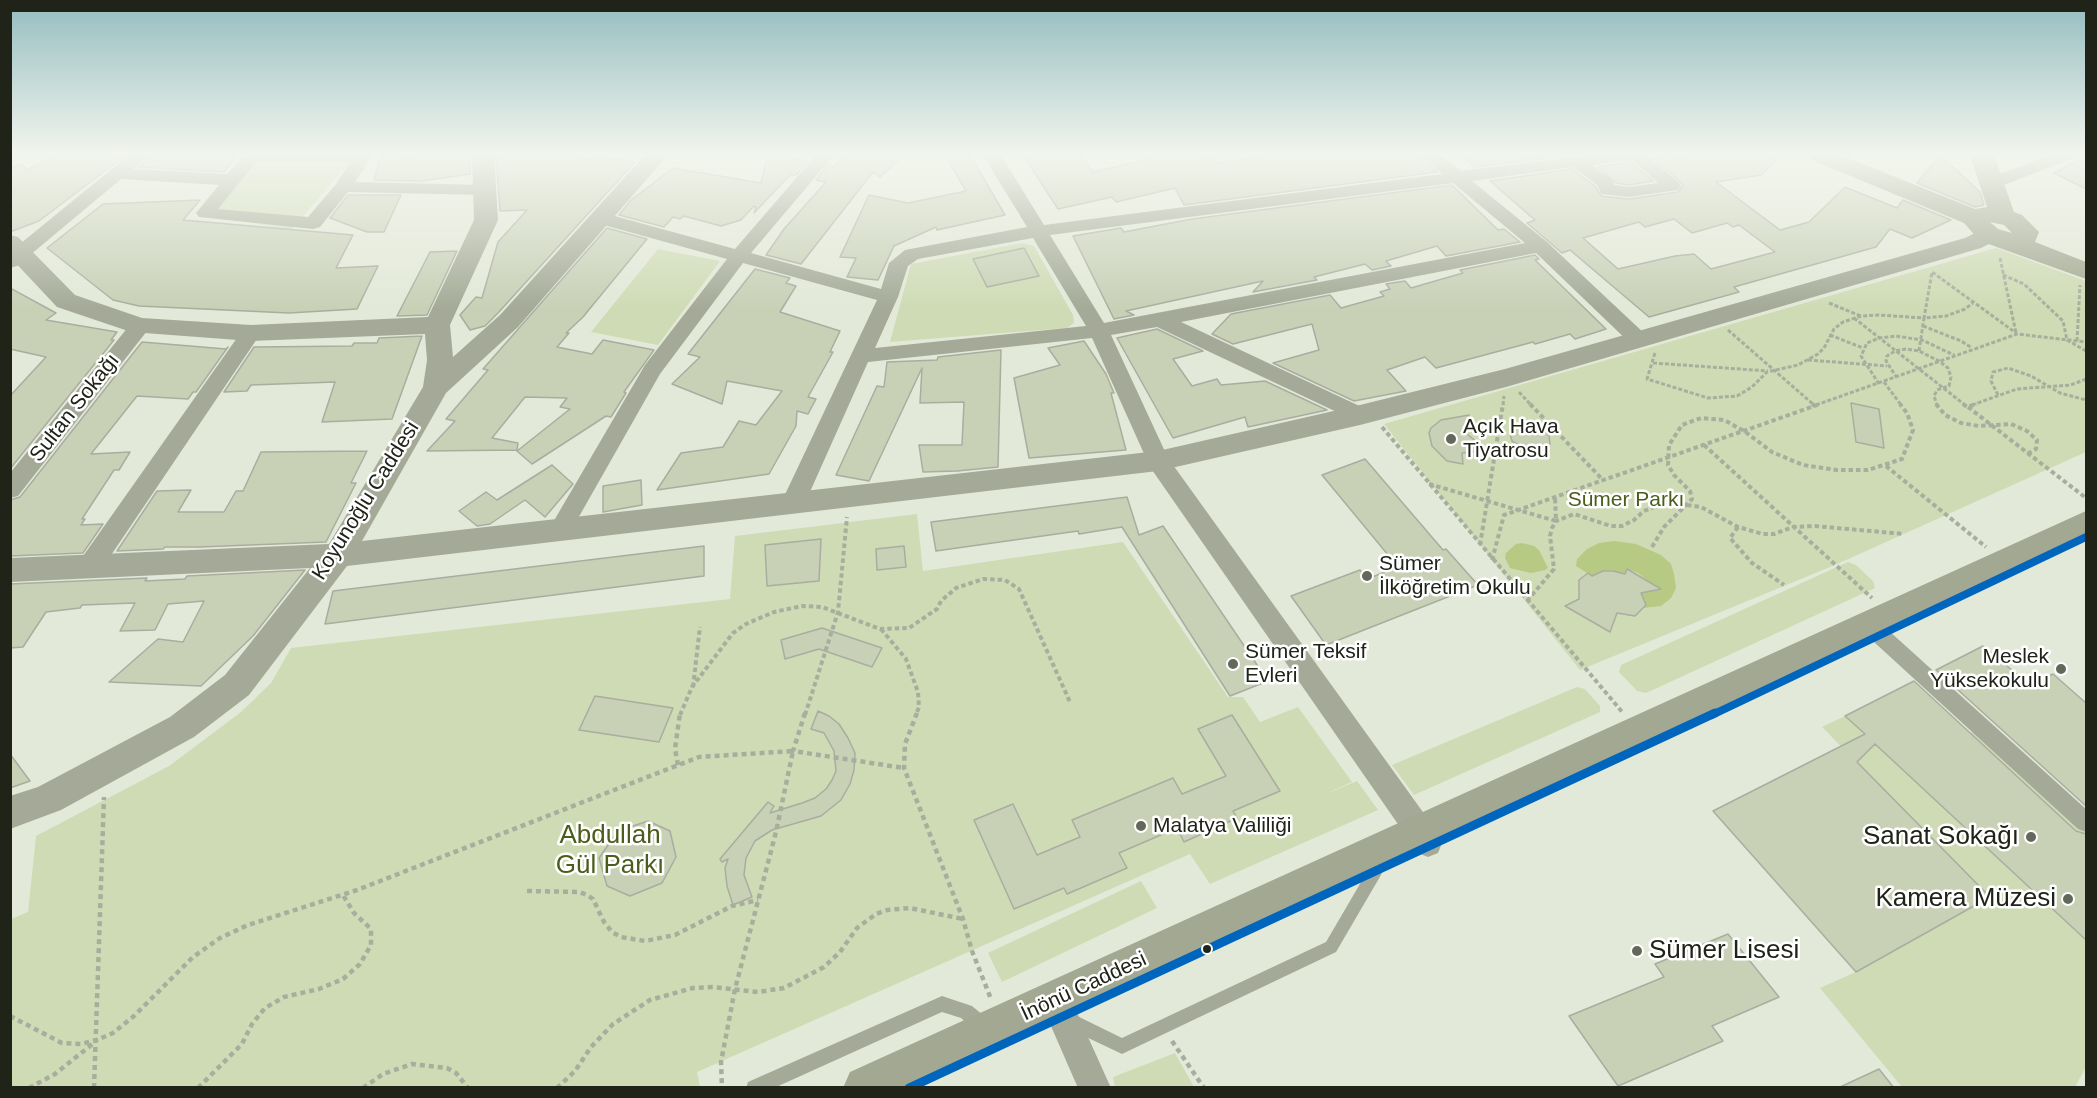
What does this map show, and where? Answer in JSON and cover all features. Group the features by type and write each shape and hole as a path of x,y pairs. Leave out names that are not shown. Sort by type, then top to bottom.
{"main road":[{"path":"1940,206 2000,232 2085,263"},
{"path":"1995,206 2000,232"},
{"name":"İnönü Caddesi","path":"866,1088 995,1028 1425,839 1886,626 2086,523"},
{"name":"İnönü Caddesi","path":"908,1088 1376,870 1425,839 1639,732 2086,537"}],"street":[{"path":"74,206 14,252 66,301 140,326 251,333 437,325"},
{"path":"210,206 205,213 313,223 327,206"},
{"name":"Koyunoğlu Caddesi","path":"10,813 49,799 182,727 237,685 338,555 436,387 440,360 437,325 486,220 486,206"},
{"path":"436,387 509,321 611,206"},
{"path":"560,530 652,370 739,256 781,206"},
{"path":"1023,206 1099,331 1158,461 1425,839"},
{"path":"793,503 888,297 899,263 912,255 1038,231 1234,206"},
{"path":"1492,206 1540,246 1649,350"},
{"path":"600,219 888,297"},
{"path":"10,570 338,555 1158,461 1365,414 1506,378 1649,350 1802,293 1973,243 2000,232"},
{"path":"861,356 1099,331 1540,246"},
{"path":"1159,320 1365,414"},
{"name":"Sultan Sokağı","path":"10,490 140,326"},
{"path":"90,566 251,333"},
{"path":"1886,626 2086,822"},
{"path":"1063,1017 1095,1088"}],"lane":[{"path":"1063,1017 1122,1046 1331,947 1376,870"},
{"path":"754,1088 942,1004 966,1012 995,1028"}],"path":[{"path":"2000,232 2003,275 2017,334"},
{"path":"2077,341 2085,263"},
{"path":"1919,351 1932,272 2017,334"},
{"path":"2003,275 2024,284 2063,321 2067,340 2086,351"},
{"path":"1802,293 1862,316"},
{"path":"1774,371 1649,350 1647,379 1708,398 1737,396 1752,387 1767,372 1774,371 1798,365 1807,360 1824,348 1830,335 1843,322 1862,316 1924,318 1946,316 1965,309 1973,303"},
{"path":"1854,318 1918,370 2086,498"},
{"path":"1723,326 1816,406"},
{"path":"1923,326 1961,341 1973,349"},
{"path":"1492,560 1504,515 1519,509 1704,446 2017,334 2086,342"},
{"path":"1830,335 1863,348"},
{"path":"1652,547 1664,527 1692,499 1690,491 1674,475 1668,465 1669,445 1676,431 1689,421 1701,418 1724,420 1744,431 1772,452 1803,465 1837,470 1868,470 1886,466 1902,459 1913,430 1907,413 1865,365 1861,356 1863,348 1879,338 1896,336 1922,339 1954,356"},
{"path":"1897,378 1887,366 1887,356 1896,351 1906,349 1919,351 1939,361 1948,368 1951,377 1949,386 1942,388 1934,396 1936,404 1945,415 1961,423 2011,424 2027,431 2037,440 2036,448 2027,453"},
{"path":"1807,360 1887,366"},
{"path":"1998,395 1991,381 1993,372 2008,368 2031,376 2060,393 2086,400"},
{"path":"1506,378 1603,480"},
{"path":"1480,545 1506,378"},
{"path":"1967,407 2018,389 2071,385 2086,379"},
{"path":"1365,414 1429,483 1639,732"},
{"path":"1704,446 1793,527 1886,626"},
{"path":"1886,466 1966,531"},
{"path":"1429,483 1556,521 1574,514 1611,526 1622,526 1634,520 1644,511 1667,502 1689,504 1714,512 1749,532 1774,534 1793,527 1853,528 1904,534"},
{"path":"722,1088 721,1062 735,989 776,832 793,751 838,612 848,497"},
{"path":"1527,601 1554,569 1550,536 1556,521 1555,497"},
{"path":"1738,527 1730,538 1752,563 1784,585"},
{"path":"678,765 675,749 680,714 692,687 722,646 746,624 774,612 802,606 815,606 838,612 880,629 898,630 918,624 937,609 941,601 956,588 983,579 1005,580 1019,589 1070,702"},
{"path":"692,687 700,627"},
{"path":"880,629 906,659 918,692 919,707 905,744 904,768 963,919 995,1028"},
{"path":"10,1016 62,1043 81,1044 113,1034 193,957 220,938 248,925 343,895 699,757 793,751 904,768"},
{"path":"94,1088 104,800"},
{"path":"527,891 579,892 587,895 593,899 604,922 612,932 621,937 645,941 675,935 732,906 758,900"},
{"path":"198,1088 242,1044 252,1024 265,1008 284,997 319,989 343,979 360,964 371,945 371,929 354,913 343,895"},
{"path":"557,1088 575,1071 600,1037 630,1011 650,1000 693,988 772,991 807,978 833,961 857,928 876,914 899,908 910,908 963,919"},
{"path":"1162,1027 1204,1088"},
{"path":"29,1088 55,1074 97,1040"},
{"path":"363,1088 383,1074 412,1064 447,1068 456,1073 468,1088"}],"green space":[{"path":"205,206 312,206 292,229 198,215"},
{"path":"1022,243 1034,246 1073,315 1074,323 1067,328 890,342 911,264"},
{"name":"Sümer Parkı","path":"1996,248 2086,281 2086,452 1835,565 1580,670 1384,424"},
{"path":"658,249 720,261 658,345 591,332"},
{"name":"Abdullah Gül Parkı","path":"917,514 923,571 1123,542 1228,697 1243,697 1260,722 1298,707 1352,782 1321,796 1357,781 1378,810 1210,884 1190,854 697,1072 700,1087 11,1088 11,919 28,912 36,836 169,766 241,712 271,683 291,648 730,599 735,536"},
{"path":"1848,562 1856,565 1873,581 1875,588 1646,693 1637,691 1619,672 1621,665"},
{"path":"1577,687 1585,689 1600,706 1600,712 1414,795 1392,765"},
{"path":"1845,716 2086,940 2086,1067 2075,1087 1902,1087 1820,988 1856,972 1989,896 1822,727"},
{"path":"1975,731 2086,831 2086,844 1966,735"},
{"path":"1141,881 1157,908 1002,982 988,953"},
{"path":"1175,1053 1194,1087 1115,1087 1113,1077"}],"shaded area":[{"path":"1614,541 1636,544 1661,555 1671,564 1676,588 1671,598 1661,606 1643,608 1646,605 1641,593 1652,584 1638,573 1627,569 1625,574 1603,571 1592,576 1576,566 1577,559 1587,549 1599,543"},
{"path":"1522,543 1539,550 1548,568 1531,573 1510,568 1505,558 1506,553 1516,544"}],"building":[{"path":"10,206 58,206 39,221 10,232"},
{"path":"100,206 195,206 183,220 353,235 336,268 378,266 357,309 289,313 139,306 113,300 47,248"},
{"path":"339,206 396,206 384,232 367,232 330,218"},
{"path":"500,206 595,206 485,326 470,330 460,315 476,297 482,298 498,242 527,210 500,211"},
{"path":"626,206 754,206 741,220 721,226 684,216 680,219 673,217 664,227 619,215"},
{"path":"804,206 846,206 801,264 766,255 784,229"},
{"path":"864,206 1000,206 1005,215 937,230 936,227 894,246 878,280 847,277 856,258 840,257"},
{"path":"1290,206 1474,206 1498,230 1504,229 1520,242 1446,256 1437,246 1386,261 1391,266 1372,270 1365,264 1314,277 1317,280 1253,292 1263,281 1126,311 1134,315 1114,319 1073,236 1121,228 1124,232 1192,219"},
{"path":"1519,206 1748,206 1780,230 1809,222 1825,206 1918,206 1951,220 1912,238 1890,229 1876,247 1734,287 1739,292 1649,317 1570,250 1562,253 1527,223 1535,220","holes":["1674,219 1692,233 1727,223 1733,227 1739,225 1775,252 1711,269 1694,254 1618,269 1583,238 1639,222 1645,227"]},
{"path":"607,228 647,239 583,317 566,333 569,333 557,347 592,354 603,340 654,350 624,392 626,393 611,417 606,416 532,464 517,451 570,409 560,407 567,398 525,397 492,438 518,443 517,450 427,451 455,421 446,419 488,370 483,369"},
{"path":"1024,248 1039,276 987,287 973,259"},
{"path":"457,251 427,315 397,316 430,252"},
{"path":"1535,255 1539,259 1535,260 1606,329 1575,339 1570,334 1535,344 1533,342 1436,368 1425,357 1387,370 1406,391 1354,401 1273,363 1319,350 1312,324 1233,344 1212,334 1231,314 1330,295 1341,308 1384,296 1380,292 1390,289 1386,284 1405,281 1411,288 1463,273 1460,270"},
{"path":"755,269 790,278 786,283 796,286 780,312 840,331 830,352 833,352 808,397 816,399 808,414 797,411 796,426 769,474 657,490 681,453 723,447 739,421 756,425 782,391 727,381 722,404 672,384 700,357 688,354"},
{"path":"10,288 56,313 46,320 117,332 111,340 114,340 10,469 10,396 46,357 10,349"},
{"path":"1157,329 1203,351 1173,359 1192,386 1217,379 1221,385 1265,381 1327,410 1248,427 1245,417 1173,438 1117,338"},
{"path":"422,336 392,419 322,422 335,382 251,385 247,391 224,392 254,347 352,346 354,343 377,343 379,338"},
{"path":"1084,341 1106,374 1114,393 1111,393 1126,450 1029,458 1014,378 1060,365 1048,348"},
{"path":"142,342 226,349 228,347 196,392 193,392 188,399 137,396 91,454 130,452 119,470 114,470 82,519 85,519 81,525 103,524 83,553 10,556 10,500 20,497"},
{"path":"1001,350 998,467 923,472 919,445 962,445 964,402 920,403 922,368 869,481 836,475 877,386 884,387 887,362 937,360 938,357"},
{"path":"1851,403 1879,409 1884,448 1856,442"},
{"name":"Açık Hava Tiyatrosu","path":"1469,415 1466,433 1486,450 1462,453 1463,464 1447,461 1432,446 1429,433 1431,428 1441,420"},
{"path":"1521,425 1532,425 1542,429 1549,436 1550,444 1546,449 1529,451 1512,441 1510,434 1513,429"},
{"path":"367,451 351,483 356,483 326,542 165,547 163,549 117,551 157,491 191,490 178,512 224,512 236,491 243,491 261,452"},
{"path":"1365,459 1443,550 1446,549 1478,585 1326,645 1291,596 1360,570 1367,579 1398,567 1322,475"},
{"path":"552,465 573,484 545,517 525,500 490,524 477,526 459,511 486,492 497,500"},
{"path":"641,480 642,505 603,512 603,486"},
{"path":"1127,497 1139,535 1163,526 1268,681 1230,696 1122,527 936,551 931,522"},
{"path":"821,539 819,581 767,586 765,545"},
{"path":"704,546 704,576 325,624 333,591"},
{"path":"904,546 906,567 877,570 876,549"},
{"path":"1627,569 1661,589 1641,593 1646,605 1635,616 1617,613 1610,632 1565,606 1579,599 1579,580 1588,573 1592,576 1603,571 1625,574"},
{"path":"305,570 253,636 201,686 109,682 158,639 183,642 204,601 168,604 155,630 120,631 135,603 82,605 80,608 46,612 23,647 10,648 10,584 147,578 145,581 185,579 187,576"},
{"path":"822,628 882,648 872,667 819,649 785,659 781,640"},
{"path":"1983,646 2030,685 2053,674 2086,703 2086,806 1936,670"},
{"path":"1914,681 2076,831 2086,834 2086,940 1875,744 1857,762 1990,897 1856,972 1713,811 1865,734 1845,716"},
{"path":"595,696 673,708 659,742 579,730"},
{"path":"818,711 839,724 855,753 850,784 841,800 821,816 772,830 755,841 746,858 744,875 752,897 733,905 727,886 725,868 728,859 722,862 720,859 768,802 774,806 770,813 815,798 826,789 836,771 834,751 824,733 811,729"},
{"path":"1232,715 1280,791 1233,811 1237,818 1184,842 1177,828 1119,853 1127,868 1067,894 1064,888 1014,909 974,820 1013,804 1037,855 1080,837 1072,820 1173,778 1182,794 1226,776 1198,729"},
{"path":"10,754 30,781 10,788"},
{"path":"648,821 670,831 676,857 662,883 630,896 607,886 599,858 618,831"},
{"path":"1728,934 1779,997 1712,1026 1723,1041 1618,1086 1569,1016 1664,977 1655,964"},
{"path":"1879,1069 1894,1088 1838,1088"}],"transit line":[{"path":"909,1088 1881,636 2086,537"}],"place":[{"name":"Açık Hava Tiyatrosu","path":"1451,439"},
{"name":"Sümer İlköğretim Okulu","path":"1367,576"},
{"name":"Sümer Teksif Evleri","path":"1233,664"},
{"name":"Meslek Yüksekokulu","path":"2061,669"},
{"name":"Malatya Valiliği","path":"1141,826"},
{"name":"Sanat Sokağı","path":"2031,837"},
{"name":"Kamera Müzesi","path":"2068,899"},
{"name":"Sümer Lisesi","path":"1637,951"}]}
